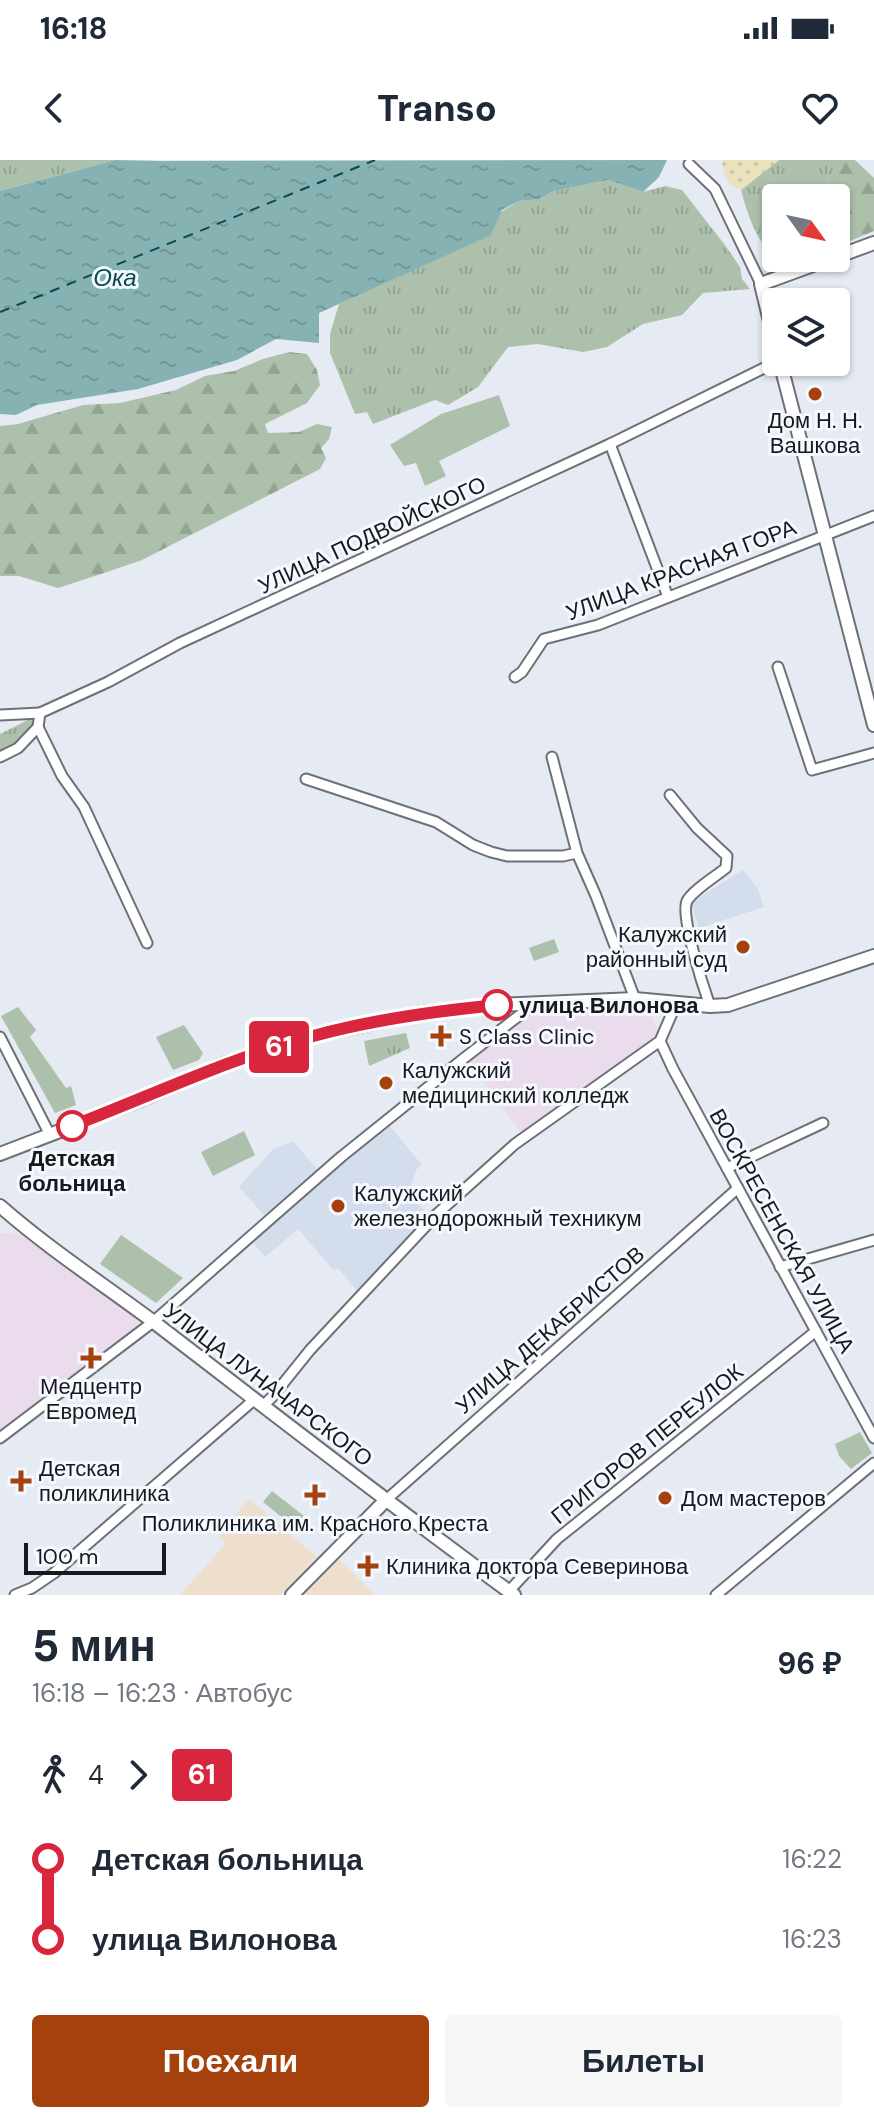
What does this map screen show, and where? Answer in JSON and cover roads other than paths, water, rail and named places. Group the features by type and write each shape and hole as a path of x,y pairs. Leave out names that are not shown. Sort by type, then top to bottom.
{"main road":[{"path":"850,251 874,243"},
{"path":"762,288 761,284 793,272"},
{"path":"782,376 874,725"},
{"path":"0,1154 224,1064 317,1035 422,1013 535,1003 635,999 728,1005 874,956"},
{"name":"УЛИЦА ЛУНАЧАРСКОГО","path":"0,1206 511,1593"},
{"path":"292,1595 386,1500"}],"street":[{"path":"689,164 715,189 761,284"},
{"name":"УЛИЦА ПОДВОЙСКОГО","path":"40,713 108,682 180,643 610,444 762,370"},
{"path":"610,444 668,597"},
{"name":"УЛИЦА КРАСНАЯ ГОРА","path":"515,677 522,672 544,639 598,625 874,516"},
{"path":"778,667 812,770 874,753"},
{"path":"0,715 40,713 38,727 62,776 84,807 147,943"},
{"path":"0,757 18,748 38,727"},
{"path":"552,757 577,853 635,999"},
{"path":"306,779 436,822 473,845 491,852 507,856 577,853"},
{"path":"670,795 697,828 727,856 726,868 687,902 691,939 710,1006"},
{"path":"0,1438 153,1322 341,1157 535,1003"},
{"path":"15,1595 54,1573 259,1403 273,1396 310,1350 458,1194 522,1139 660,1041 676,1004"},
{"path":"0,1037 50,1135"},
{"name":"ВОСКРЕСЕНСКАЯ УЛИЦА","path":"660,1041 874,1438"},
{"path":"727,1168 823,1123"},
{"name":"УЛИЦА ДЕКАБРИСТОВ","path":"386,1500 738,1188"},
{"path":"780,1267 874,1240"},
{"name":"ГРИГОРОВ ПЕРЕУЛОК","path":"511,1593 557,1539 816,1331"},
{"path":"716,1595 874,1463"}],"water":[{"name":"Ока","path":"115,160 667,160 659,177 643,192 608,180 554,191 539,199 519,201 502,210 491,235 319,313 319,343 276,339 237,360 138,389 37,405 16,415 0,414 0,191"}],"place":[{"name":"Дом Н. Н. Вашкова","path":"815,394"},
{"name":"Калужский районный суд","path":"743,947"},
{"name":"улица Вилонова","path":"497,1005"},
{"name":"S Class Clinic","path":"441,1036"},
{"name":"Калужский медицинский колледж","path":"386,1083"},
{"name":"Детская больница","path":"72,1126"},
{"name":"Калужский железнодорожный техникум","path":"338,1206"},
{"name":"Медцентр Евромед","path":"91,1358"},
{"name":"Детская поликлиника","path":"21,1481"},
{"name":"Поликлиника им. Красного Креста","path":"315,1495"},
{"name":"Дом мастеров","path":"665,1498"},
{"name":"Клиника доктора Северинова","path":"368,1566"}]}
